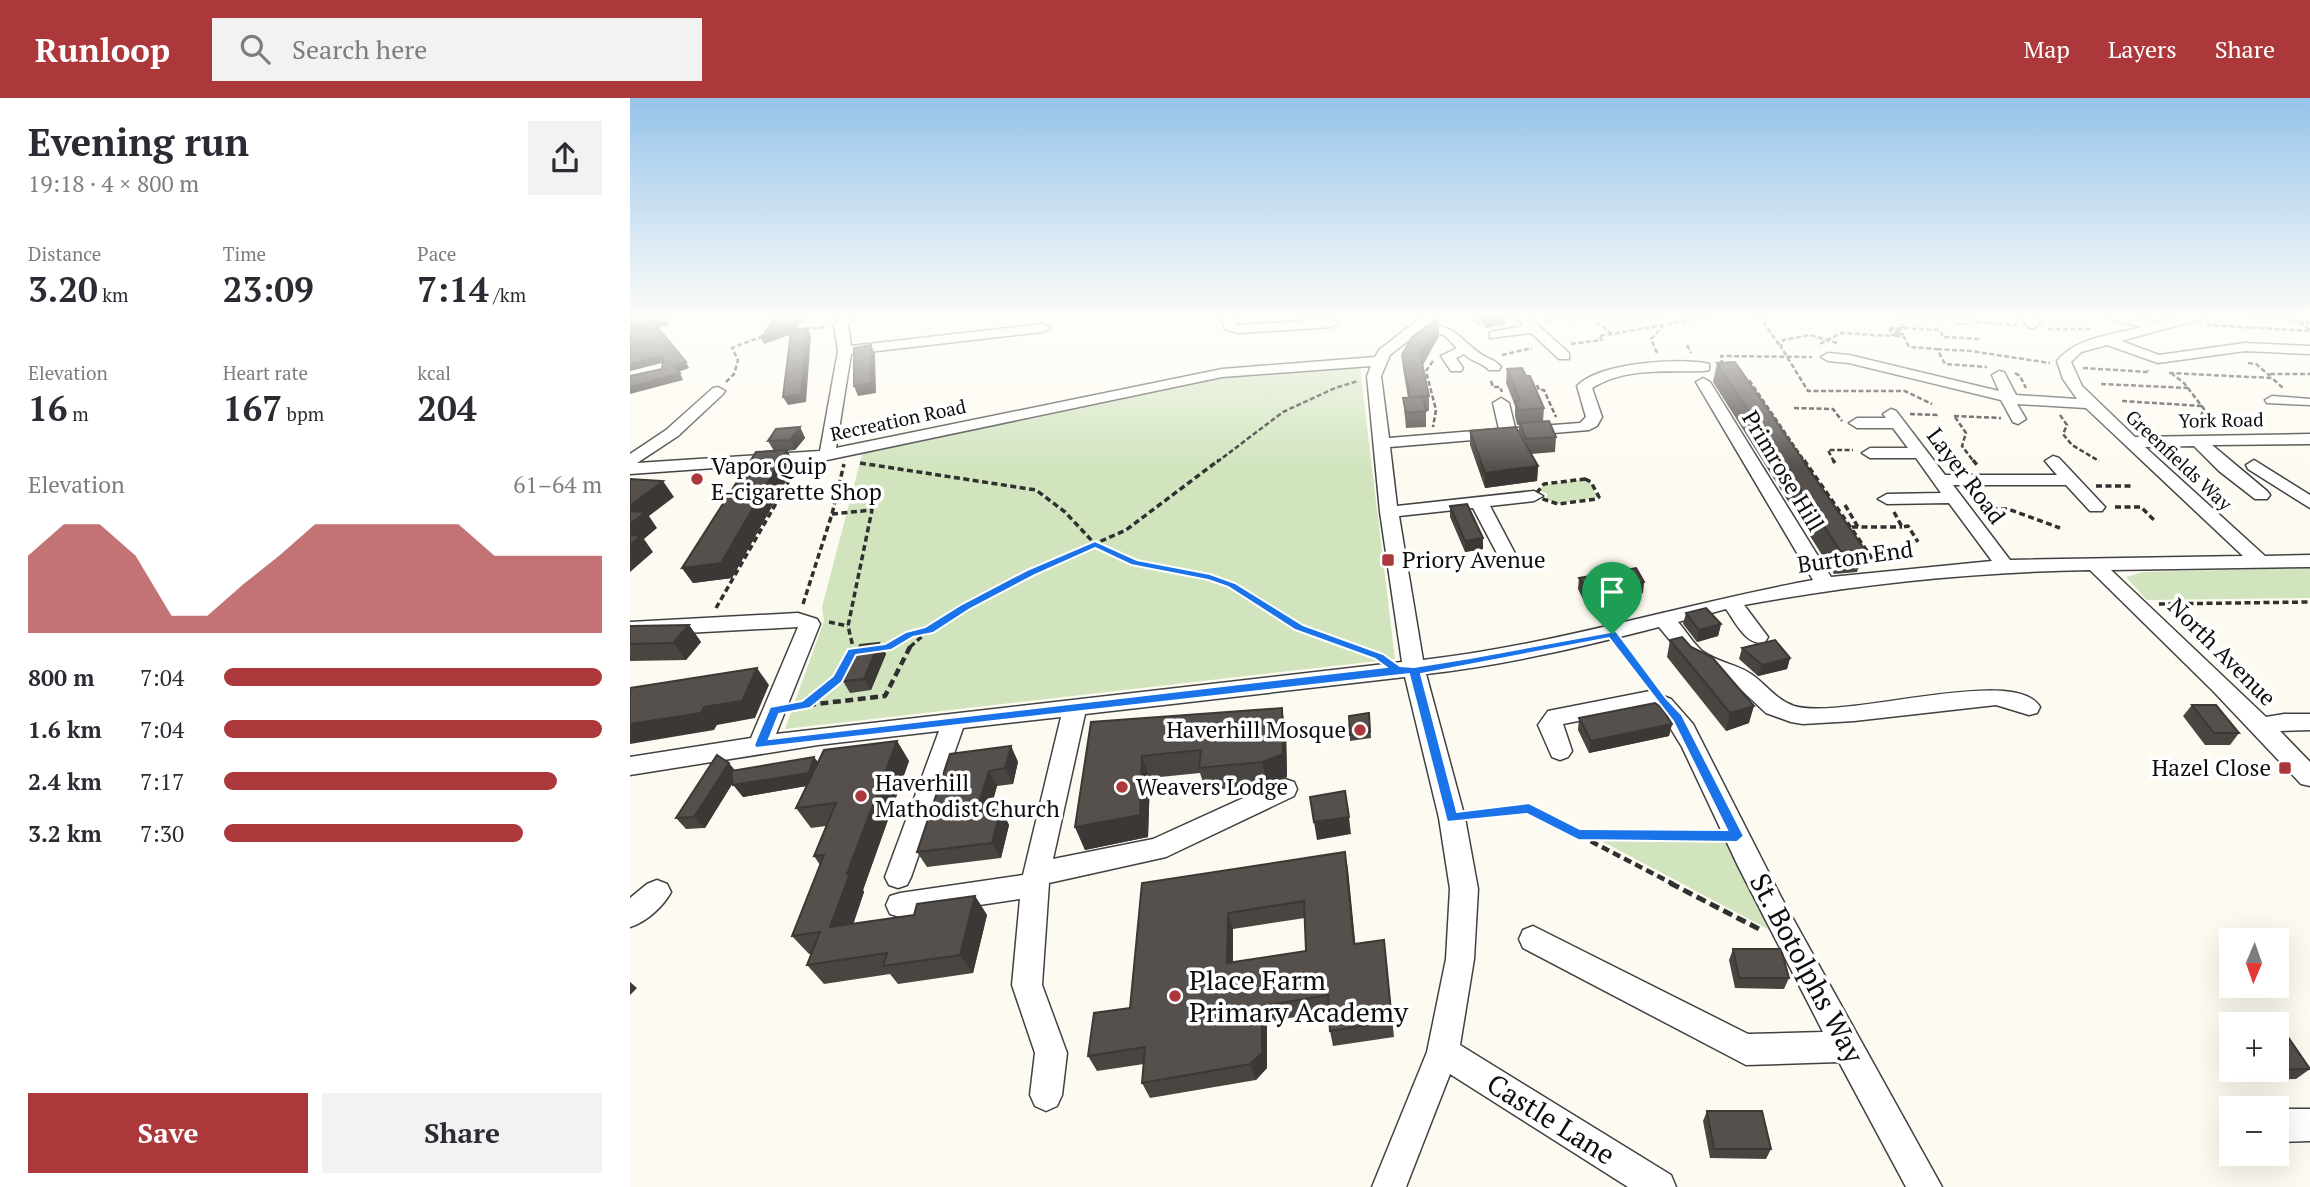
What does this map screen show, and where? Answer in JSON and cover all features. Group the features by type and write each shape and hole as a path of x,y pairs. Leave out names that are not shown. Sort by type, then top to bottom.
{"street":[{"path":"827,455 842,367"},
{"name":"Recreation Road","path":"630,469 827,455 846,456 1222,373 1303,367"},
{"path":"1377,367 1374,376 1406,670 1452,818 1464,889 1460,959 1443,1052 1389,1187"},
{"path":"1881,367 2033,403 2090,404"},
{"name":"Greenfields Way","path":"2066,367 2072,385 2090,404 2134,442 2260,562"},
{"path":"1381,443 1561,429 1592,423 1594,417 1584,386 1591,381 1630,369 1662,368 1703,375"},
{"path":"2001,371 2010,398 2008,402 2018,419"},
{"name":"Primrose Hill","path":"1703,375 1825,584"},
{"path":"630,461 672,433 718,391"},
{"path":"2272,400 2305,402"},
{"path":"1500,403 1508,433"},
{"path":"1857,422 1894,418"},
{"name":"Layer Road","path":"1894,418 2005,566"},
{"name":"York Road","path":"2134,442 2310,439"},
{"path":"2199,442 2225,467 2261,495"},
{"path":"1870,453 1920,453"},
{"path":"2053,461 2096,507"},
{"path":"2254,465 2310,503"},
{"path":"1941,480 2074,483"},
{"path":"1389,512 1534,496"},
{"path":"1887,499 1959,504"},
{"path":"1479,502 1510,561"},
{"name":"Burton End","path":"630,766 760,745 1470,662 1612,634 1731,602 1825,584 2005,566 2310,561"},
{"name":"North Avenue","path":"2095,565 2310,777"},
{"path":"1731,602 1758,637"},
{"path":"630,629 797,620 810,624 760,745"},
{"path":"1665,620 1703,662 1744,679 1774,707 1791,714 1803,716 1854,713 1996,697 2015,700 2029,707"},
{"path":"1560,751 1550,725 1556,717 1650,699 1662,702"},
{"name":"St. Botolphs Way","path":"1662,702 1678,718 1737,836 1925,1187"},
{"path":"1045,1095 1051,1053 1027,985 1035,880 1075,707"},
{"path":"898,877 954,721"},
{"path":"2260,727 2284,722 2310,722"},
{"path":"900,905 1035,880 1157,849 1286,789"},
{"path":"630,915 657,892"},
{"path":"1532,939 1746,1050 1849,1046"},
{"name":"Castle Lane","path":"1443,1052 1659,1187"},
{"path":"2289,1126 2310,1125"}],"path":[{"path":"718,391 734,374 736,367"},
{"path":"1429,367 1426,371 1436,411 1433,425 1437,439"},
{"path":"1703,375 1716,367"},
{"path":"1968,367 2001,371 2022,379 2033,403"},
{"path":"2077,367 2149,372 2145,367"},
{"path":"2260,367 2284,388 2291,388"},
{"path":"2160,372 2272,378"},
{"path":"2171,373 2189,388 2204,409 2198,422"},
{"path":"2268,374 2310,374"},
{"path":"1703,375 1749,380 1885,577"},
{"path":"774,710 885,696 913,642 929,630 1031,572 1142,520 1283,412 1335,388 1374,376"},
{"path":"2101,384 2189,388"},
{"path":"1537,385 1539,390 1544,390 1561,429"},
{"path":"2122,401 2202,406"},
{"path":"2051,404 2067,425 2063,434 2067,441 2099,461"},
{"path":"1894,418 1940,415"},
{"path":"1990,480 1962,446 1966,433 1955,416 2018,419"},
{"path":"797,620 832,514 846,456 1036,490 1065,512 1095,544 1134,563 1210,577 1231,585 1299,627 1406,670"},
{"path":"705,625 733,581 801,458"},
{"path":"1585,479 1591,482 1599,497 1558,504 1534,496 1544,484 1585,479"},
{"path":"2074,483 2134,486"},
{"path":"1887,499 1902,527"},
{"path":"1959,504 2008,509 2060,528"},
{"path":"1845,505 1858,527"},
{"path":"2096,507 2141,507 2156,522"},
{"path":"806,705 837,679 852,652 855,643 848,626 872,510 832,514"},
{"path":"1851,527 1908,526 1918,542"},
{"path":"2136,604 2310,602"},
{"path":"876,649 887,648 910,635 929,630"},
{"path":"1612,634 1662,702"},
{"path":"852,652 864,650"},
{"path":"1452,818 1529,809 1778,939 1795,945"},
{"path":"1578,834 1737,836"}],"green space":[{"path":"1360,367 1395,659 785,729 824,621 822,607 863,451 1222,377"},
{"path":"1584,479 1590,482 1598,497 1558,504 1546,499 1547,494 1539,490 1544,485"},
{"path":"2310,568 2310,598 2147,600 2126,577 2143,572"},
{"path":"1594,837 1729,841 1779,935"}],"building":[{"path":"662,367 675,367 680,373 630,387 630,376"},
{"path":"787,367 803,367 801,394 783,397"},
{"path":"854,367 871,367 871,383 854,386"},
{"path":"1404,367 1423,367 1429,396 1410,397"},
{"path":"1720,367 1738,367 1865,550 1841,552"},
{"path":"1522,368 1526,376 1530,376 1544,408 1518,410 1515,401 1520,401 1507,369"},
{"path":"1423,397 1426,411 1406,413 1403,398"},
{"path":"1549,421 1556,437 1526,439 1520,423"},
{"path":"800,427 790,440 768,441 776,429"},
{"path":"1516,427 1538,466 1485,473 1470,431"},
{"path":"787,450 721,563 682,568 756,452"},
{"path":"630,479 663,481 630,506"},
{"path":"1467,504 1483,538 1465,541 1450,506"},
{"path":"630,511 646,512 630,524"},
{"path":"630,535 641,536 630,545"},
{"path":"1636,568 1644,582 1587,591 1579,578"},
{"path":"1706,608 1721,624 1699,630 1686,613"},
{"path":"689,625 673,643 630,644 630,626"},
{"path":"1682,637 1691,647 1712,657 1754,706 1730,713 1670,640"},
{"path":"1775,640 1790,658 1762,665 1742,648"},
{"path":"879,643 864,679 843,681 860,645"},
{"path":"757,668 742,701 704,707 701,713 630,724 630,688"},
{"path":"1655,703 1662,708 1672,724 1591,741 1579,718"},
{"path":"2192,705 2216,705 2239,733 2214,733"},
{"path":"1282,708 1283,754 1262,762 1199,768 1201,750 1142,756 1140,815 1075,827 1091,722"},
{"name":"Haverhill Mosque","path":"1369,713 1370,732 1350,735 1349,716"},
{"path":"897,741 830,927 914,915 917,904 975,896 960,955 883,966 887,953 807,965 820,932 792,936 824,855 814,856 836,803 796,808 824,750"},
{"path":"1011,746 1005,768 989,771 976,812 1001,809 992,843 917,852 950,754"},
{"path":"717,755 729,763 694,817 676,818"},
{"path":"814,757 809,773 733,785 731,771"},
{"path":"1345,791 1349,817 1314,822 1310,797"},
{"path":"1345,852 1354,944 1384,940 1392,1021 1330,1031 1328,995 1262,1006 1262,1053 1250,1064 1142,1083 1145,1047 1088,1056 1094,1013 1130,1008 1142,883","holes":["1304,901 1306,951 1227,963 1228,913"]},
{"path":"1733,949 1781,949 1789,978 1739,978"},
{"path":"2289,1038 2310,1069 2289,1069"},
{"path":"1707,1111 1762,1111 1771,1149 1714,1149"}],"place":[{"name":"Vapor Quip E-cigarette Shop","path":"697,479"},
{"name":"Priory Avenue","path":"1388,560"},
{"name":"Haverhill Mosque","path":"1360,730"},
{"name":"Hazel Close","path":"2285,768"},
{"name":"Weavers Lodge","path":"1122,787"},
{"name":"Haverhill Mathodist Church","path":"861,796"},
{"name":"Place Farm Primary Academy","path":"1175,996"}],"route":[{"path":"1612,634 1470,662 1414,671 1397,670 1379,657 1299,627 1231,585 1210,577 1134,563 1095,544 1031,572 929,630 910,635 887,648 852,652 837,679 806,705 774,710 760,745 818,736 1397,670 1414,671 1452,818 1529,809 1578,834 1737,836 1678,718 1662,702 1612,634"}]}
